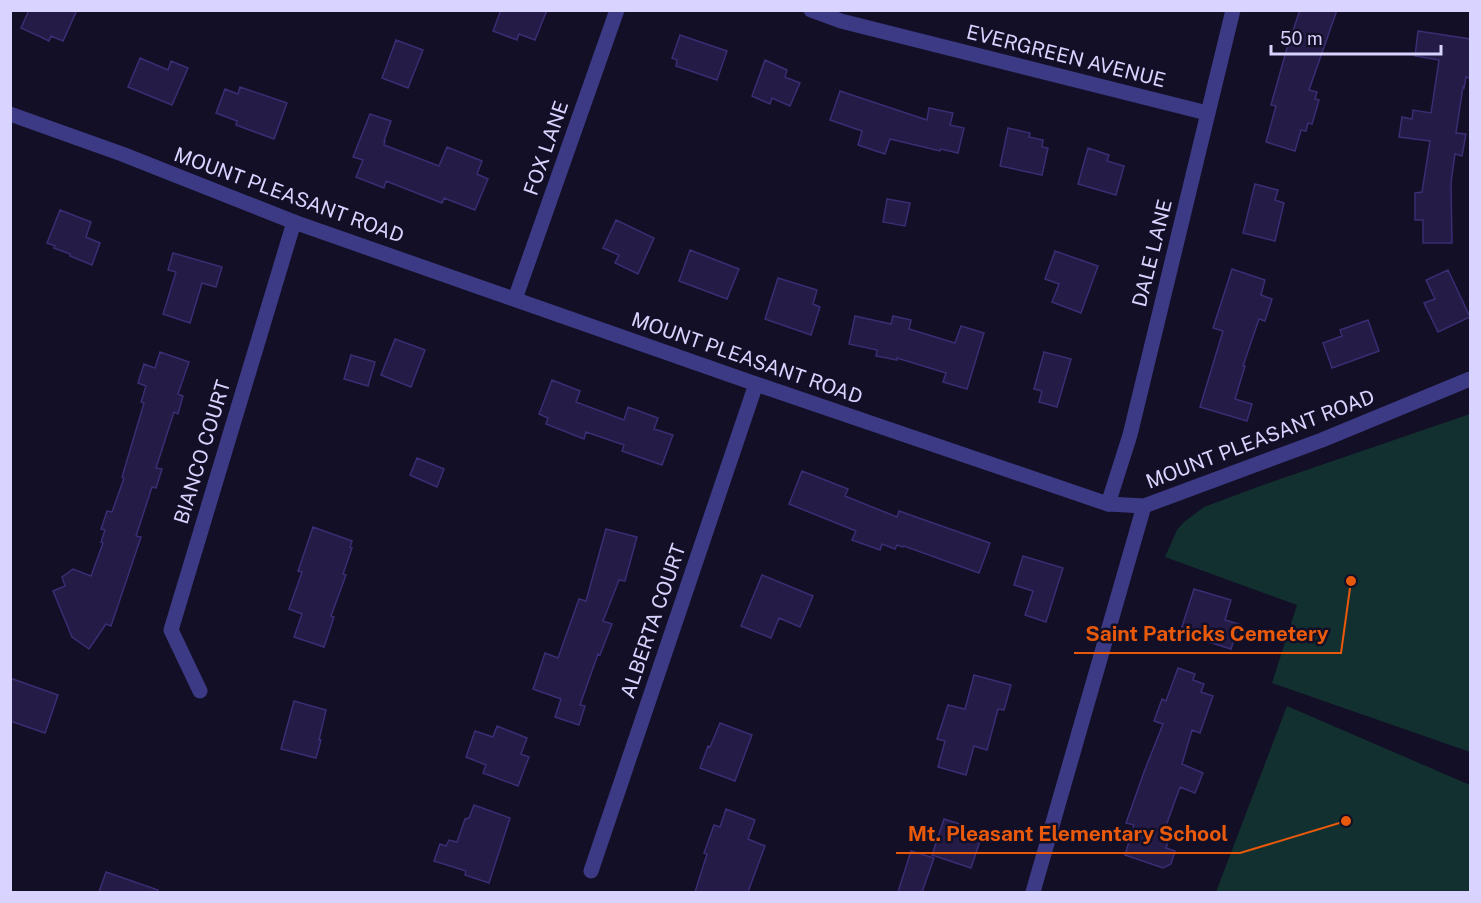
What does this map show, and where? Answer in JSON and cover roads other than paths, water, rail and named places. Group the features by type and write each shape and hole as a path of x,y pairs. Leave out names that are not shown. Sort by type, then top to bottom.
{"street":[{"name":"FOX LANE","path":"515,299 617,10"},
{"name":"EVERGREEN AVENUE","path":"811,10 841,21 1207,113"},
{"name":"DALE LANE","path":"1108,504 1130,435 1233,10"},
{"name":"MOUNT PLEASANT ROAD","path":"10,114 122,154 294,222 756,384 1108,504 1144,506 1322,440 1470,380"},
{"name":"BIANCO COURT","path":"200,692 171,630 294,222"},
{"name":"ALBERTA COURT","path":"591,871 756,384"},
{"path":"1034,892 1144,506"}],"place":[{"name":"Saint Patricks Cemetery","path":"1351,581"},
{"name":"Mt. Pleasant Elementary School","path":"1346,821"}]}
